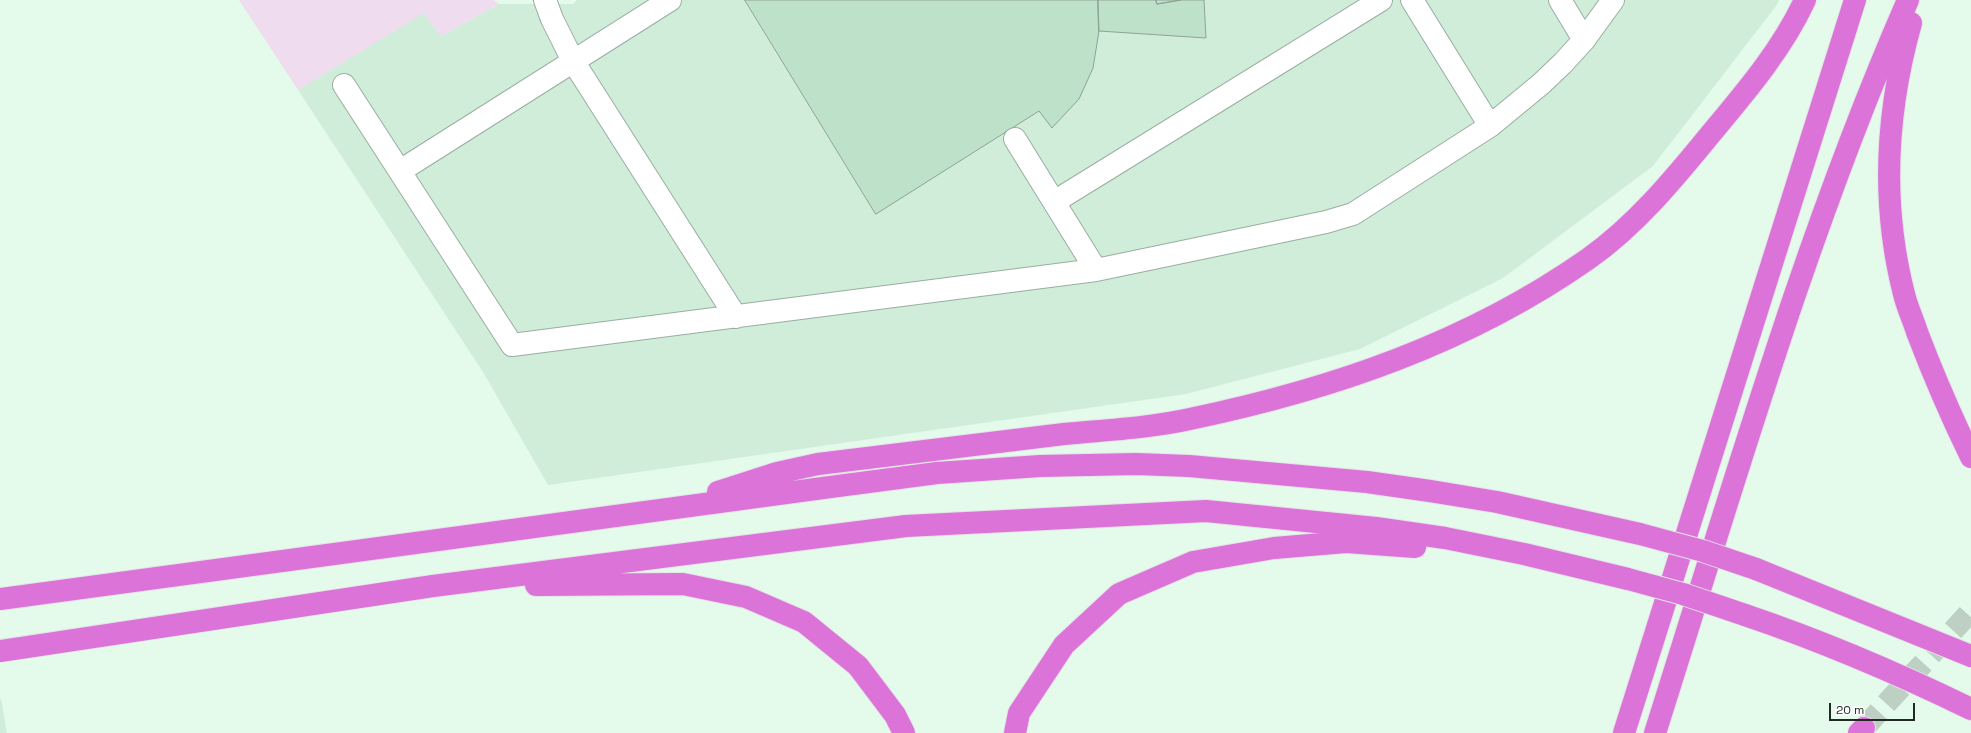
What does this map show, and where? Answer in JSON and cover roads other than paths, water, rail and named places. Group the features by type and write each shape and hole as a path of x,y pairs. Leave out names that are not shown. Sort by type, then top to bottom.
{"highway":[{"path":"670,509 777,473 818,464 1187,420 1294,395 1400,360 1506,310 1590,258 1633,221 1676,177 1742,96 1795,22 1805,0"},
{"path":"1624,733 1855,0"},
{"path":"1655,733 1798,284 1853,134 1908,0"},
{"path":"1917,0 1901,56 1889,134 1890,218 1904,295 1926,354 1971,457"},
{"path":"0,599 937,473 1040,466 1136,464 1189,466 1399,486 1497,502 1640,534 1703,551 1756,569 1971,656"},
{"path":"1,652 433,586 906,526 1206,512 1376,528 1524,554 1628,579 1683,594 1836,648 1941,694 1971,709"},
{"path":"1015,733 1020,714 1064,645 1119,594 1193,562 1274,548 1346,542 1524,554"},
{"path":"433,586 684,584 746,597 804,622 858,666 895,715 904,733"}],"lane":[{"path":"545,0 552,19 573,61 736,317"},
{"path":"400,171 670,0"},
{"path":"1054,202 1381,0"},
{"path":"1412,0 1490,126"},
{"path":"1560,0 1584,40"},
{"path":"344,85 512,345 1096,270 1326,222 1353,214 1490,126 1541,84 1584,40 1613,0"},
{"path":"1015,139 1096,270"}],"tunnel":[{"path":"1864,728 1971,611"}]}
